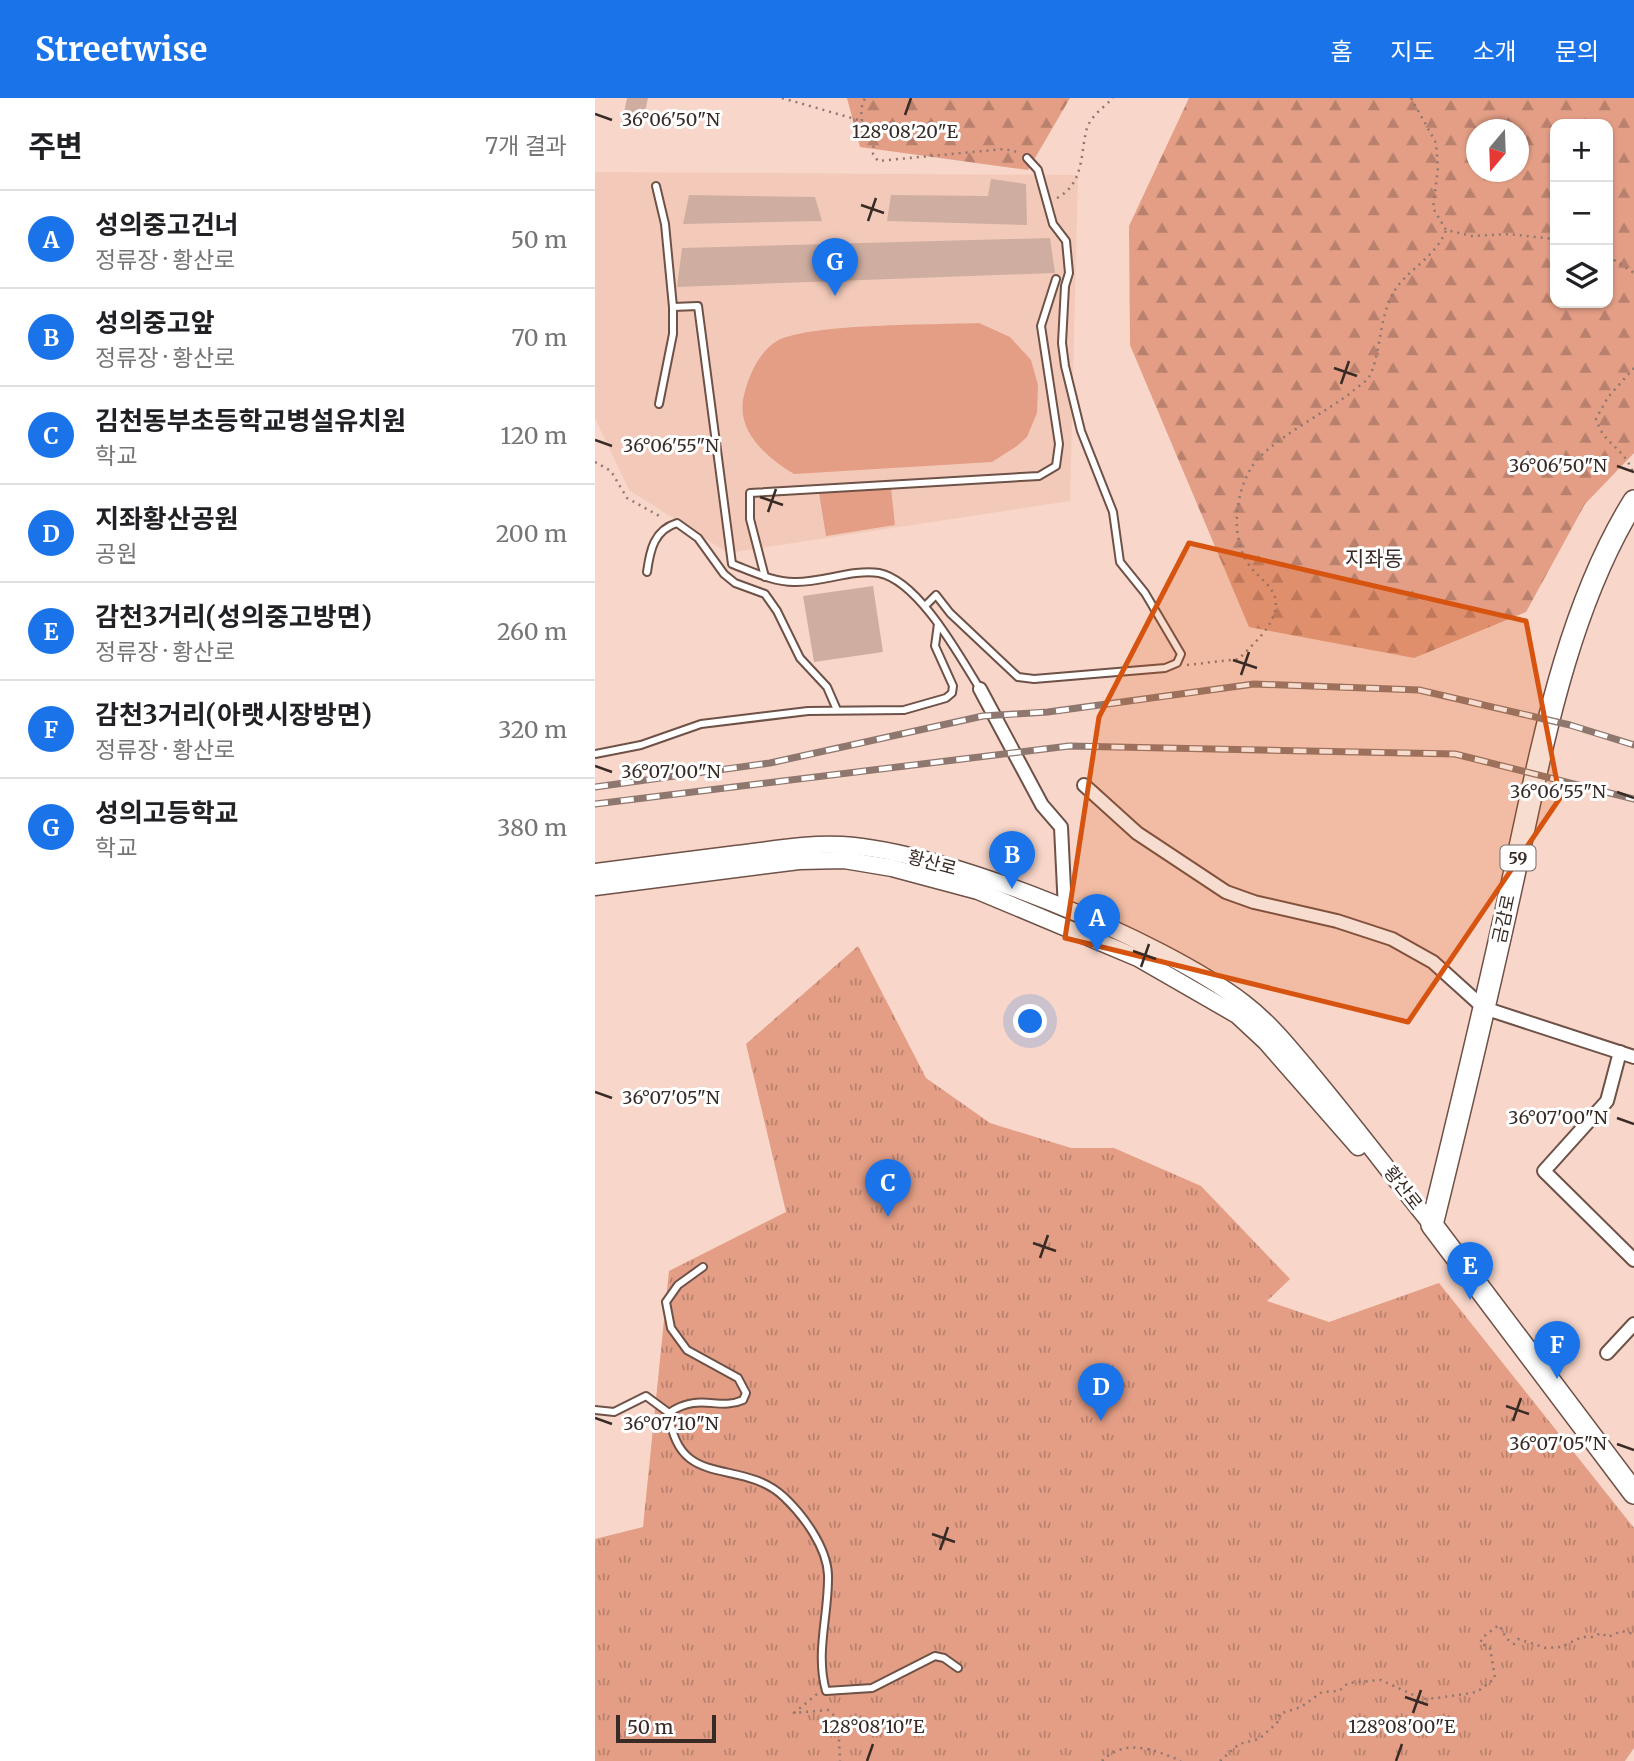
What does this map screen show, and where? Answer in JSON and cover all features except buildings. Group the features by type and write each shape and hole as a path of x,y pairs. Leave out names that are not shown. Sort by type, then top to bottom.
{"main road":[{"name":"금감로","path":"1432,1225 1533,789 1579,617 1592,578 1634,501"},
{"name":"황산로","path":"1432,1225 1634,1493"}],"street":[{"path":"979,689 1042,806 1061,827 1065,911"},
{"path":"1084,785 1137,833 1226,892 1254,902 1337,920 1392,939 1433,962 1484,1008 1634,1057"},
{"name":"황산로","path":"595,872 797,846 844,845 899,854 958,871 1065,911 1143,944 1244,1003 1274,1031 1335,1102 1432,1225"},
{"name":"황산로","path":"595,887 799,861 844,860 892,868 978,891 1138,958 1237,1015 1266,1042 1432,1225"},
{"path":"1620,1052 1607,1101 1544,1171 1634,1260"},
{"path":"1607,1353 1634,1324"}],"lane":[{"path":"925,606 936,595 950,613 1018,677 1034,679 1165,668 1177,661 1181,654 1145,593 1120,562 1114,512 1081,431 1062,342 1065,286 1069,273 1066,241 1053,224 1038,170 1027,158"},
{"path":"656,186 665,224 674,307 673,334 659,404"},
{"path":"765,577 750,519 750,493 1039,476 1056,466 1059,444 1041,326 1056,279"},
{"path":"674,307 698,306 732,564 765,577 793,582 880,573 909,591 925,606 979,689"},
{"path":"647,572 650,550 660,531 677,523 698,538 724,573 735,583 765,594 777,611 800,658 827,687 837,710"},
{"path":"595,754 641,745 701,724 782,713 904,710 952,693 951,678 935,646 938,624"},
{"path":"669,1413 681,1405 712,1401 733,1405 743,1400 746,1393 738,1378 688,1350 671,1328 666,1302 678,1285 703,1267"},
{"path":"595,1410 614,1412 646,1396 669,1413 671,1428 681,1452 694,1464 755,1480 782,1495 804,1519 819,1545 828,1573 820,1669 826,1691 872,1688 935,1656 944,1658 958,1668"}],"path":[{"path":"782,98 862,121"},
{"path":"866,98 861,109 862,121 864,129 874,141 873,154 878,161 1004,149 1016,151 1027,158"},
{"path":"1048,203 1066,194 1083,163 1088,127 1113,98"},
{"path":"1411,98 1436,143 1438,169 1433,208 1446,230 1472,236 1509,234 1550,238"},
{"path":"1177,661 1190,666 1239,659 1271,623 1276,602 1272,588 1249,565 1236,534 1239,500 1251,468 1263,453 1332,408 1369,377 1384,313 1393,292 1441,243 1446,230"},
{"path":"1613,259 1634,273"},
{"path":"1634,368 1608,397 1596,419 1600,434 1628,457 1634,475"},
{"path":"595,463 611,471 627,498 666,520 677,523"},
{"path":"1220,1761 1239,1744 1259,1739 1277,1723 1279,1714 1301,1707 1322,1692 1339,1691 1347,1683 1381,1680 1422,1699 1477,1692 1495,1678 1490,1648 1480,1643 1483,1637 1499,1625 1507,1639 1514,1644 1518,1639 1546,1648 1561,1647 1582,1637 1601,1633 1608,1637 1622,1631 1634,1634"},
{"path":"825,1688 794,1713 828,1710 838,1719 841,1761"},
{"path":"1102,1761 1119,1747 1134,1745 1181,1761"}],"highlighted area":[{"path":"1189,543 1526,621 1560,798 1408,1022 1065,938 1099,717"}],"shaded area":[{"path":"595,172 1078,175 1070,501 728,553 629,490 595,418"}],"green space":[{"path":"847,98 1070,98 1028,170 860,147"},
{"path":"1189,98 1634,98 1634,453 1585,504 1526,612 1414,658 1249,627 1130,345 1129,226"},
{"path":"979,323 1010,337 1031,360 1038,385 1037,413 1027,437 992,462 794,474 765,453 745,424 743,400 747,383 764,352 777,341 793,335 844,328"},
{"path":"891,488 895,525 826,536 819,493"},
{"path":"858,946 926,1078 990,1123 1071,1148 1114,1148 1201,1186 1290,1279 1267,1301 1329,1322 1439,1283 1634,1528 1634,1748 1625,1761 595,1761 595,1539 643,1527 669,1271 786,1212 746,1044"}],"railway":[{"path":"595,787 770,763 983,716 1048,712 1254,684 1419,690 1570,725 1634,745"},
{"path":"595,804 1069,746 1455,754 1634,799"}],"place":[{"name":"성의고등학교","path":"835,296"},
{"name":"성의중고앞","path":"1012,889"},
{"name":"성의중고건너","path":"1097,952"},
{"name":"김천동부초등학교병설유치원","path":"888,1217"},
{"name":"감천3거리(성의중고방면)","path":"1470,1300"},
{"name":"감천3거리(아랫시장방면)","path":"1557,1379"},
{"name":"지좌황산공원","path":"1101,1421"}],"district":[{"name":"지좌동","path":"1374,559"}]}
